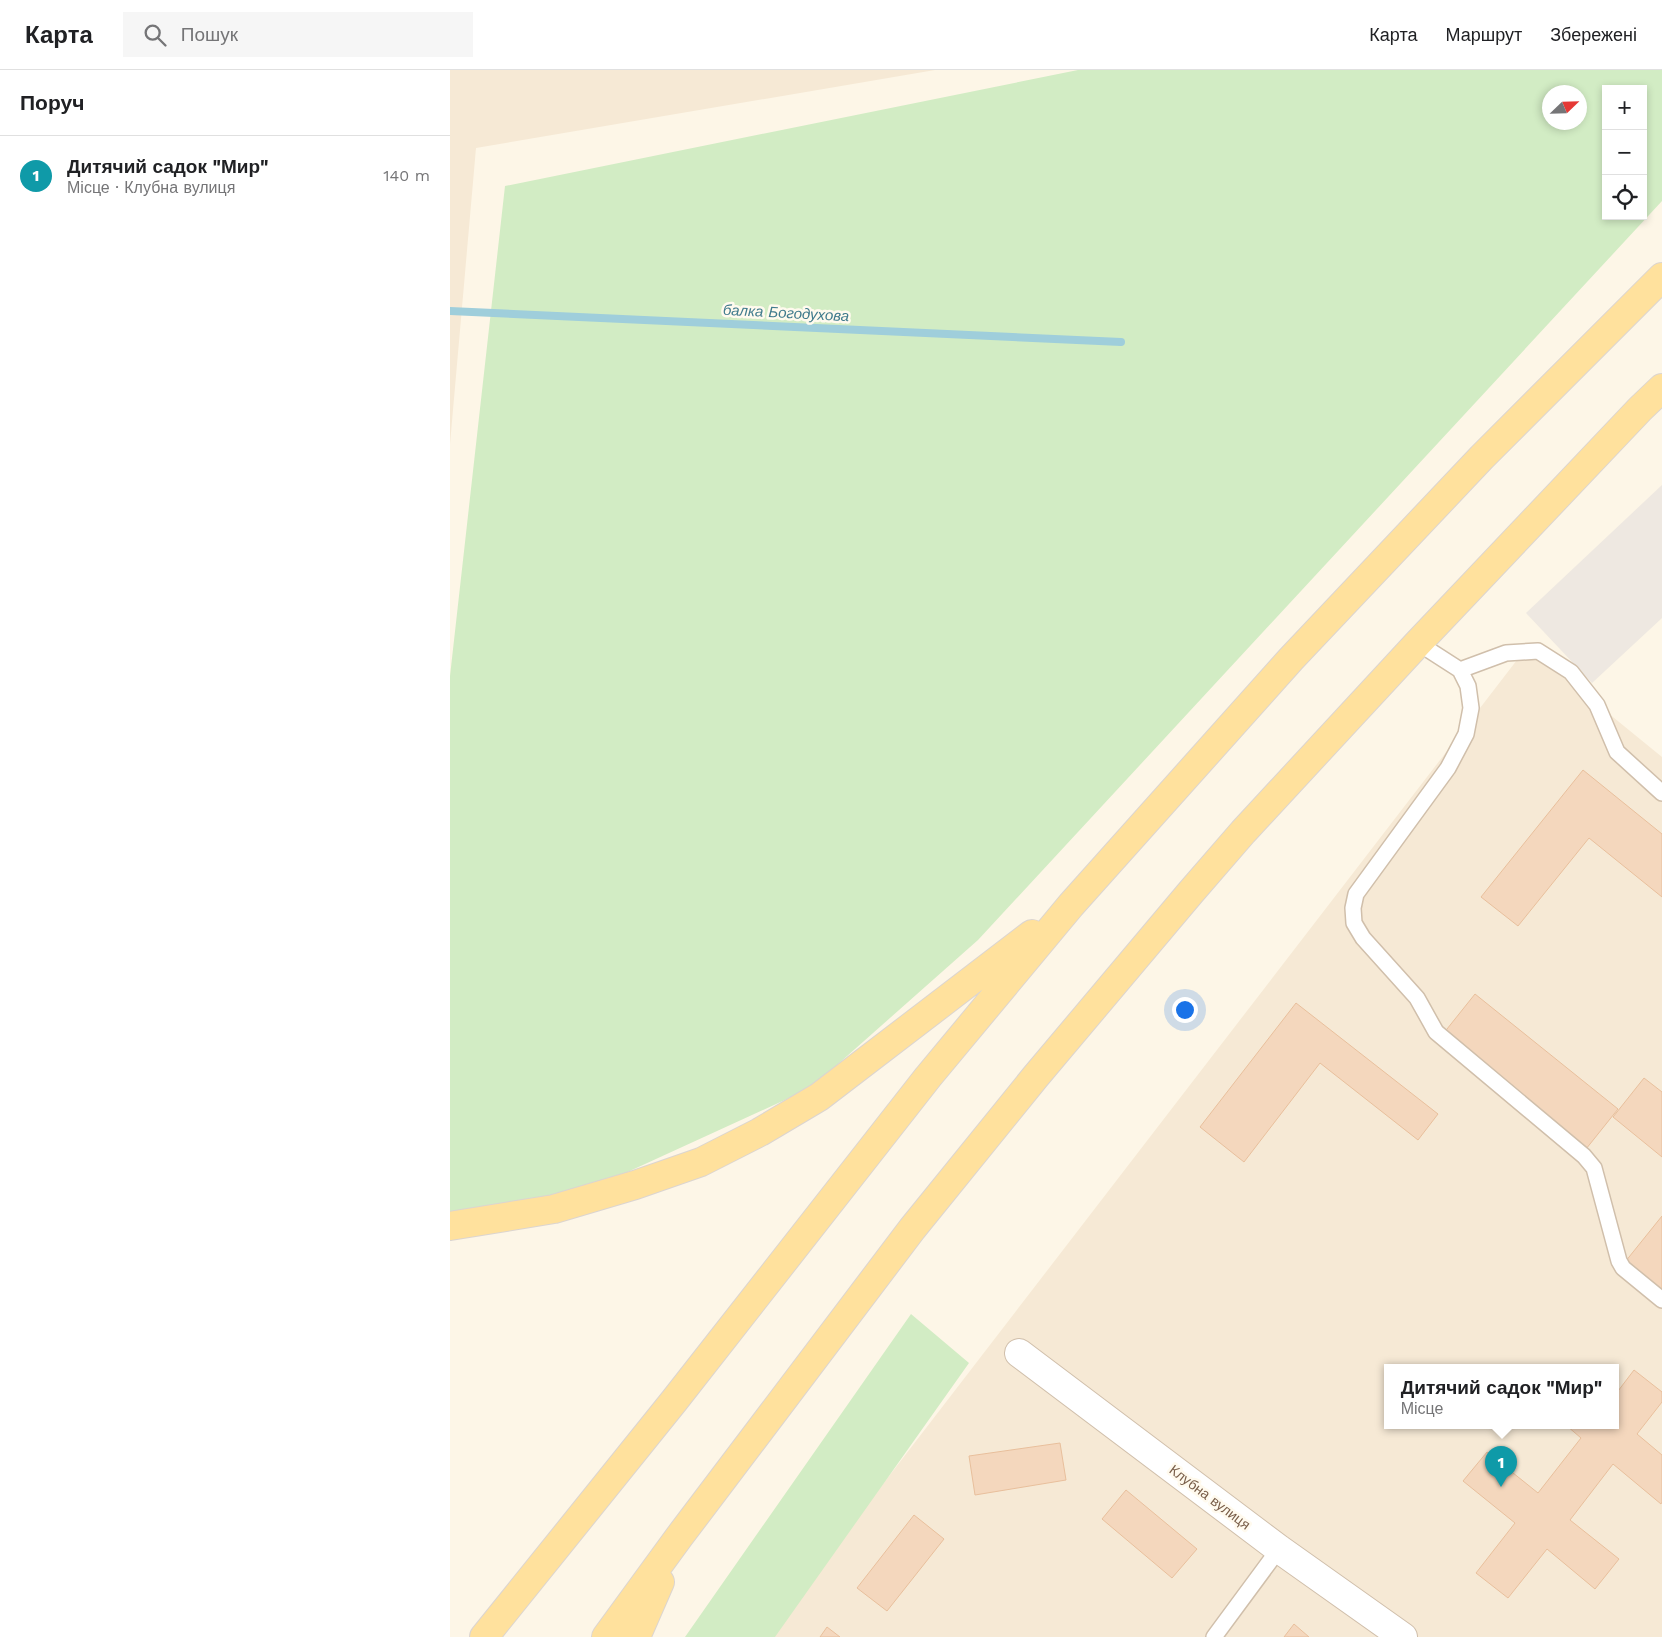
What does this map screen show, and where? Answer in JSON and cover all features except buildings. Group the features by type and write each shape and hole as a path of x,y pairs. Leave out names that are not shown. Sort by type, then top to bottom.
{"main road":[{"path":"484,1637 674,1401 928,1077 1071,905 1298,652 1482,457 1662,277"},
{"path":"606,1637 679,1537 912,1230 1036,1076 1243,832 1418,643 1662,388"},
{"path":"450,1226 554,1209 635,1185 701,1162 760,1132 819,1097 1071,905"},
{"path":"636,1637 679,1537"}],"street":[{"name":"Клубна вулиця","path":"1018,1353 1279,1549 1403,1637"}],"lane":[{"path":"1418,643 1460,670 1468,686 1471,708 1466,734 1448,768 1356,894 1353,908 1354,923 1363,938 1417,998 1436,1032 1584,1156 1594,1168 1618,1261 1623,1268 1662,1300"},
{"path":"1460,670 1506,653 1538,651 1571,672 1597,705 1617,752 1662,793"},
{"path":"1214,1637 1279,1549"}],"shaded area":[{"path":"450,70 935,70 476,148 450,444"},
{"path":"1662,485 1662,618 1592,683 1526,613"},
{"path":"1527,647 1662,757 1662,1637 771,1637 806,1584"}],"green space":[{"path":"1078,70 1662,70 1662,201 1647,217 1647,85 1602,85 1602,220 1644,220 978,940 811,1088 573,1197 450,1213 450,676 505,186"},
{"path":"911,1314 969,1363 775,1637 685,1637"}],"waterway":[{"name":"балка Богодухова","path":"450,311 1121,342"}],"place":[{"name":"Дитячий садок \"Мир\"","path":"1501,1487"}]}
